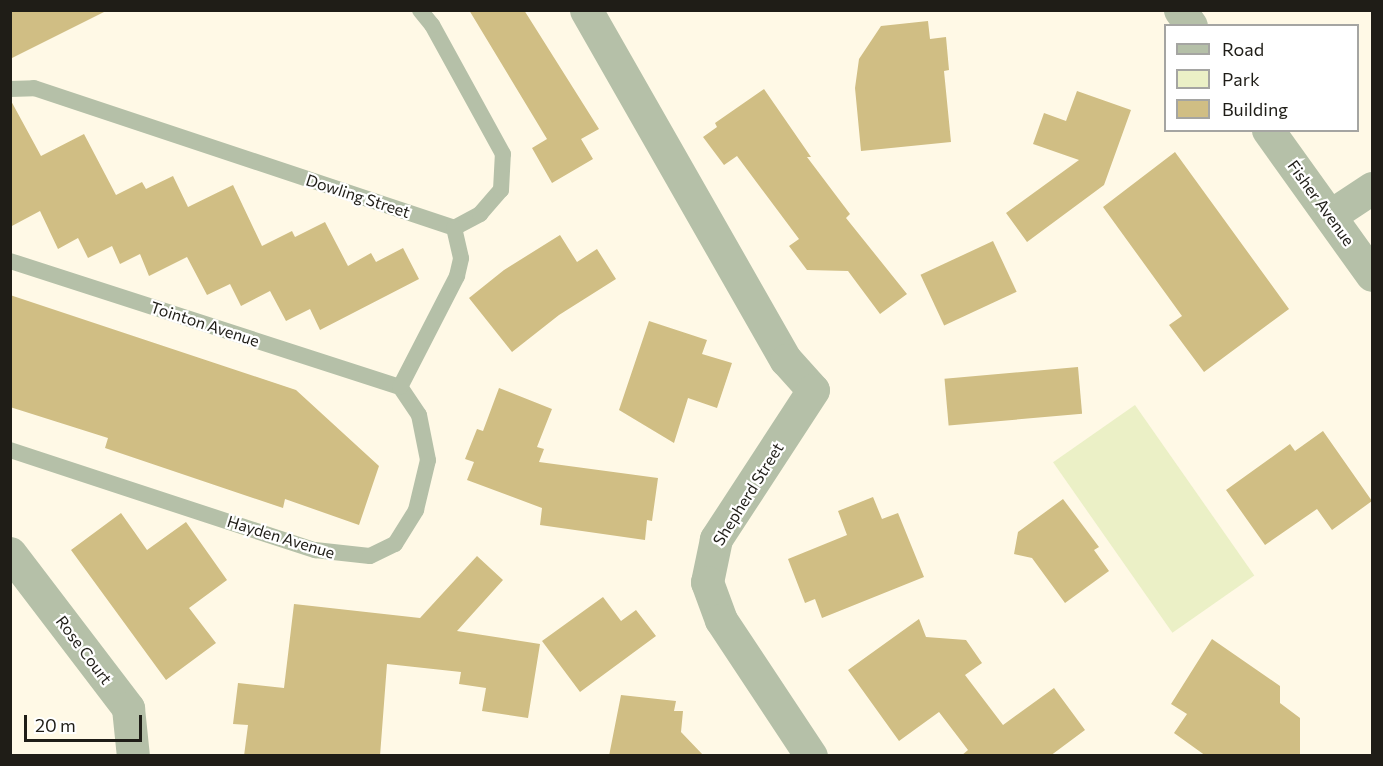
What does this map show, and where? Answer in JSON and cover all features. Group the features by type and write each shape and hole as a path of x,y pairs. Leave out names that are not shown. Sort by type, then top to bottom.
{"street":[{"name":"Shepherd Street","path":"586,10 786,360 813,390 716,539 707,582 721,620 811,756"},
{"path":"1180,10 1190,24"},
{"name":"Fisher Avenue","path":"1269,132 1372,275"},
{"path":"1330,215 1372,188"},
{"name":"Rose Court","path":"10,553 128,708 133,756"}],"lane":[{"path":"400,387 457,276 461,258 454,228 480,214 501,190 502,154 432,25 420,10"},
{"name":"Dowling Street","path":"10,89 34,88 454,228"},
{"name":"Tointon Avenue","path":"10,261 400,387"},
{"name":"Hayden Avenue","path":"10,450 315,550 370,556 395,544 416,510 428,460 419,415 400,387"}],"green space":[{"path":"1135,405 1254,575 1172,633 1053,462"}],"building":[{"path":"10,10 108,10 10,59"},
{"path":"469,10 524,10 599,129 581,139 593,159 552,183 532,148 547,139"},
{"path":"928,21 930,39 946,37 949,70 944,71 951,142 861,151 855,88 859,59 881,26"},
{"path":"764,89 811,157 807,157 850,214 846,218 907,294 880,314 848,271 807,270 789,246 799,239 737,156 724,165 703,137 717,127 715,123"},
{"path":"1077,91 1131,110 1104,185 1027,242 1006,213 1079,160 1033,144 1044,113 1066,121"},
{"path":"10,99 41,156 84,134 116,195 142,182 146,189 173,176 188,207 233,185 262,246 292,231 295,237 325,222 348,266 371,253 376,262 403,248 419,279 320,330 310,309 286,321 270,291 241,306 230,284 207,295 187,257 149,276 140,254 120,264 112,246 88,258 78,238 58,249 40,211 10,227"},
{"path":"1175,152 1289,309 1204,372 1169,325 1182,316 1103,207"},
{"path":"560,235 577,262 597,249 616,279 559,315 512,352 469,298 504,270"},
{"path":"993,241 1017,292 944,326 920,275"},
{"path":"10,295 296,390 379,466 359,525 285,499 283,508 105,448 108,438 10,407"},
{"path":"649,321 707,340 702,354 732,363 717,408 688,398 674,443 619,410"},
{"path":"1078,367 1082,414 949,426 945,379"},
{"path":"499,388 552,409 537,447 544,449 539,462 658,478 652,521 647,520 645,540 540,525 542,508 467,480 474,462 465,459 477,429 483,431"},
{"path":"1323,431 1372,501 1332,530 1317,509 1265,545 1226,490 1290,444 1295,451"},
{"path":"873,497 882,519 898,513 924,577 822,618 815,599 805,603 788,559 847,535 838,511"},
{"path":"1063,499 1099,547 1094,550 1109,571 1065,603 1032,558 1014,554 1018,532"},
{"path":"121,513 147,550 186,522 227,580 189,608 216,643 166,680 71,550"},
{"path":"477,556 503,580 457,631 540,644 528,718 482,711 486,688 459,684 461,672 387,664 380,756 244,756 248,725 233,724 238,683 284,688 294,604 420,618"},
{"path":"603,597 621,621 636,610 656,636 580,692 542,641"},
{"path":"919,619 926,637 966,640 982,663 965,675 1003,725 1054,688 1085,730 1050,756 961,756 968,750 939,712 899,741 848,670"},
{"path":"1212,639 1280,686 1280,703 1300,718 1300,756 1206,756 1174,733 1187,714 1171,704"},
{"path":"621,695 676,701 674,711 683,711 681,732 704,756 609,756"}]}
